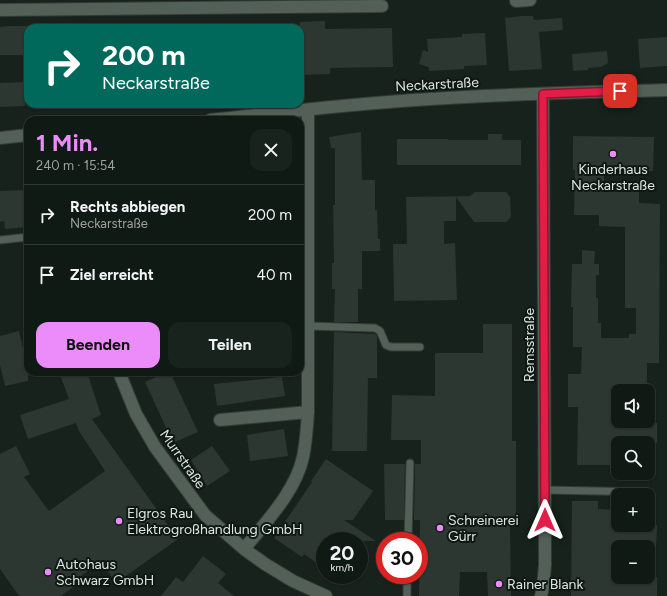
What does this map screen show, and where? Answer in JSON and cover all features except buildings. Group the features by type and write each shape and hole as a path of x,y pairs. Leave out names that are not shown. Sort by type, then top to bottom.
{"street":[{"path":"516,1 530,0"},
{"path":"0,10 382,6"},
{"name":"Neckarstraße","path":"249,116 412,100 667,90"},
{"name":"Remsstraße","path":"541,596 545,565 543,94"},
{"path":"244,549 281,502 293,484 303,458 308,412 304,213 308,110"},
{"path":"0,138 24,135"},
{"name":"Murrstraße","path":"120,376 136,414 155,447 205,515 244,549 265,564 293,581 326,596"},
{"path":"220,420 308,412"}],"lane":[{"path":"0,240 24,237"},
{"path":"306,319 375,328 380,331 386,345 391,347 420,346"},
{"path":"408,532 410,463"},
{"path":"545,490 611,491"},
{"path":"407,584 407,596"}],"place":[{"name":"Kinderhaus Neckarstraße","path":"613,154"},
{"name":"Elgros Rau Elektrogroßhandlung GmbH","path":"119,521"},
{"name":"Schreinerei Gürr","path":"440,528"},
{"name":"Autohaus Schwarz GmbH","path":"48,572"},
{"name":"Rainer Blank","path":"499,584"}],"route":[{"path":"545,520 543,94 620,91"}]}
